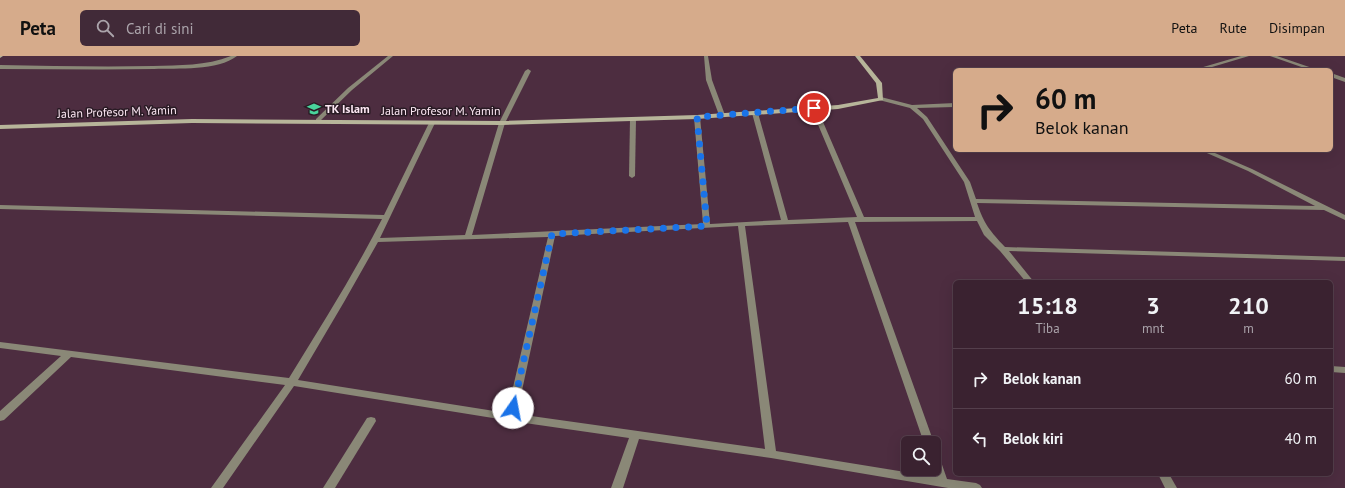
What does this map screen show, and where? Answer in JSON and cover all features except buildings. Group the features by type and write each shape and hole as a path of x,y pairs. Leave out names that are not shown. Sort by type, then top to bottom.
{"main road":[{"path":"857,56 879,83 881,99"},
{"name":"Jalan Profesor M. Yamin","path":"2,128 192,121 318,120 502,123 697,117 859,104 881,99"}],"street":[{"path":"0,67 126,68 176,66 219,62 235,56"},
{"path":"318,120 350,89 391,56"},
{"path":"706,56 709,80 722,115"},
{"path":"1203,68 1247,56"},
{"path":"1272,56 1309,68"},
{"path":"468,237 502,123 528,70"},
{"path":"1333,76 1345,80"},
{"path":"881,99 912,107 953,105"},
{"path":"912,107 925,118 967,182 979,219 987,233 1003,249 1028,280"},
{"path":"814,108 862,220"},
{"path":"755,113 785,222"},
{"path":"697,117 707,226"},
{"path":"632,176 633,119"},
{"path":"217,488 292,382 340,302 375,240 432,123"},
{"path":"1208,152 1250,170 1345,218"},
{"path":"972,201 1326,208"},
{"path":"0,207 386,217"},
{"path":"375,240 552,234 785,222 919,218 979,219"},
{"path":"851,220 927,436"},
{"path":"741,224 771,454"},
{"path":"511,417 552,234"},
{"path":"1003,249 1345,259"},
{"path":"0,345 292,382 511,417 771,454 976,488"},
{"path":"0,417 70,353"},
{"path":"1333,369 1345,370"},
{"path":"329,488 371,421"},
{"path":"617,488 636,434"},
{"path":"941,476 943,482"},
{"path":"1164,476 1171,488"}],"place":[{"name":"TK Islam","path":"314,109"}],"route":[{"path":"513,408 552,234 707,226 697,117 814,108"}]}
